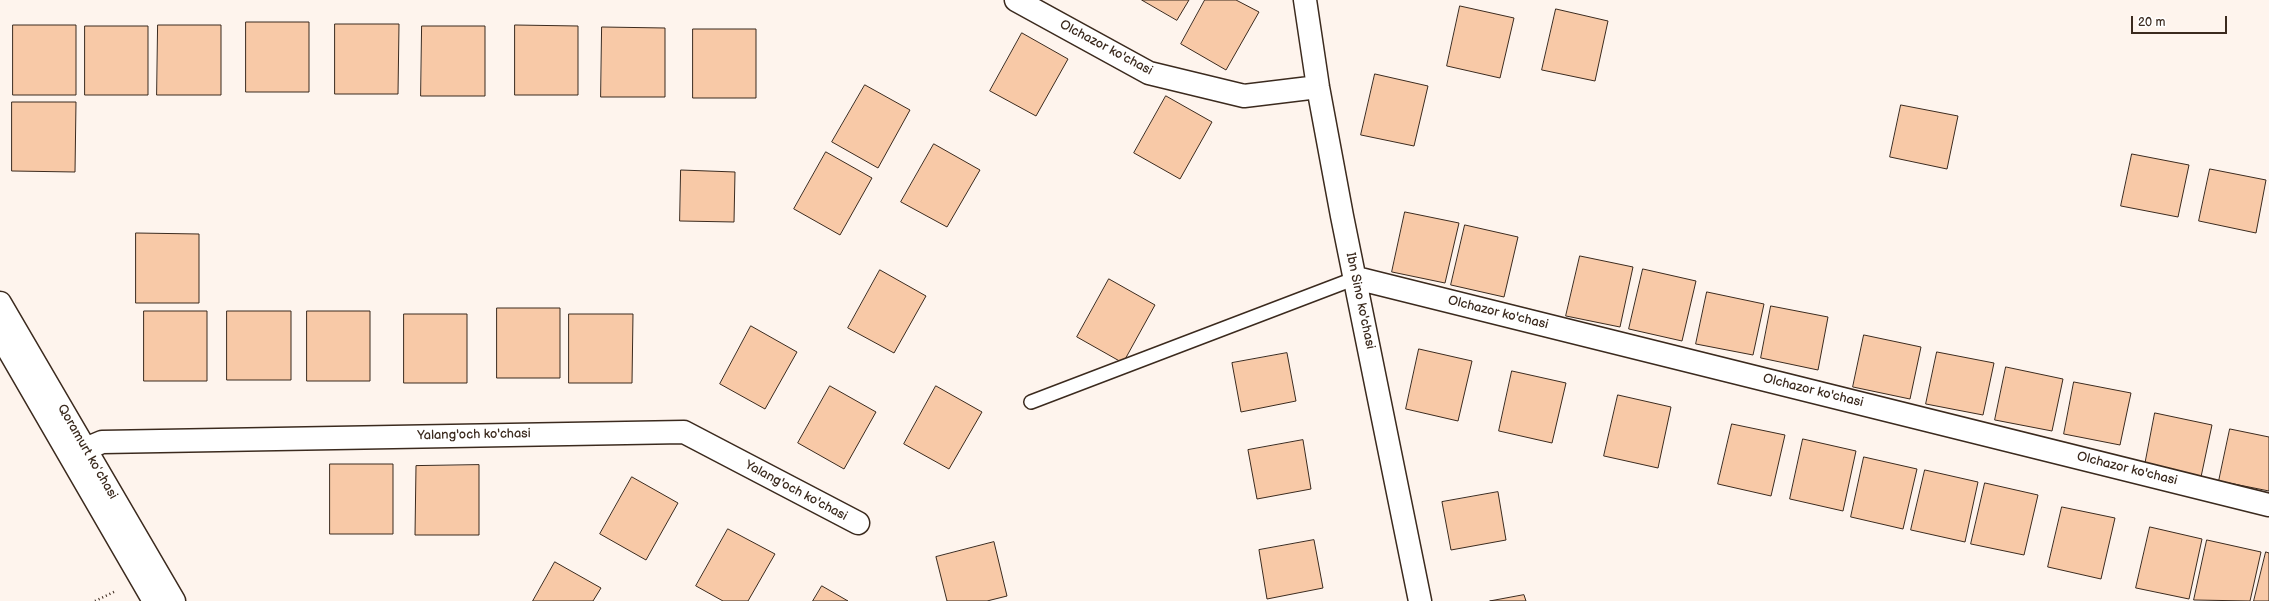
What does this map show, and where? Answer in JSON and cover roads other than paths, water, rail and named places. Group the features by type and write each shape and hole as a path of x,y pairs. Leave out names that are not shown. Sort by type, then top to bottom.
{"street":[{"name":"Olchazor ko'chasi","path":"1016,0 1149,73 1244,96 1318,87"},
{"name":"Ibn Sino ko'chasi","path":"1305,0 1318,87 1420,601"},
{"name":"Olchazor ko'chasi","path":"1356,278 2269,505"},
{"name":"Qoramurt koʻchasi","path":"0,303 79,452 154,601"},
{"name":"Qoramurt koʻchasi","path":"0,334 79,452 174,601"},
{"name":"Yalang'och ko'chasi","path":"79,452 102,442 684,432 858,523"}],"lane":[{"path":"1031,402 1356,278"}]}
